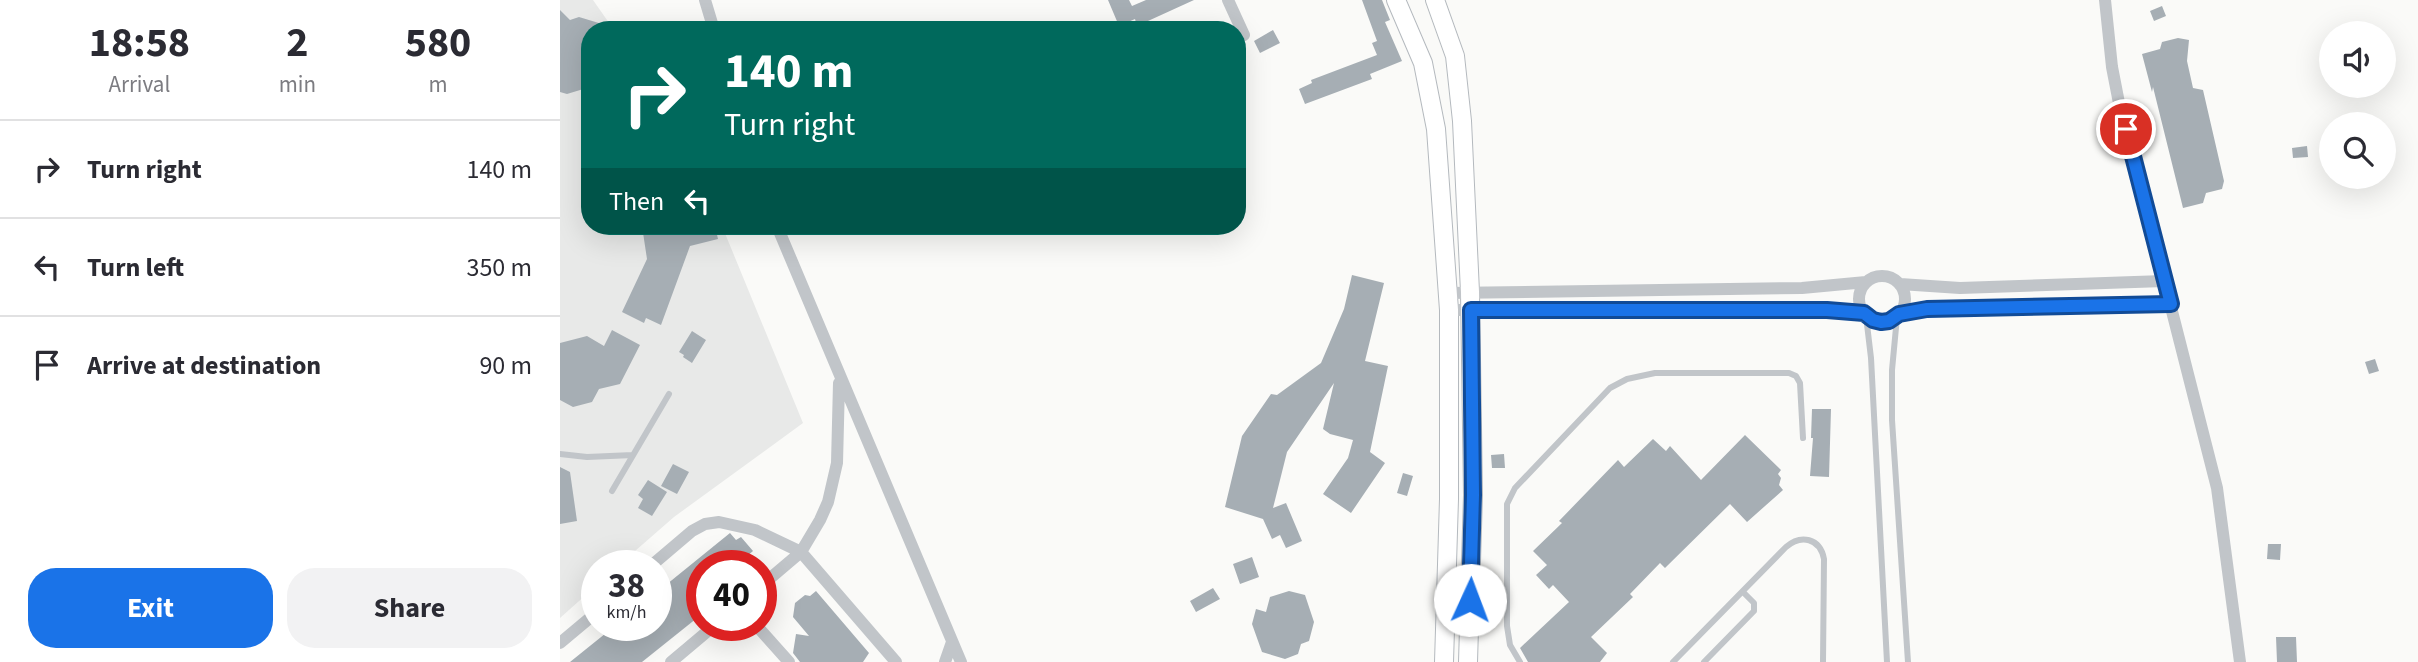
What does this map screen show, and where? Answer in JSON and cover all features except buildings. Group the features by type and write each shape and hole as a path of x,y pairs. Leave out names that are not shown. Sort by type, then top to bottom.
{"street":[{"path":"705,0 711,21"},
{"path":"1228,0 1238,21"},
{"path":"1396,0 1423,63 1436,129 1448,302 1449,499 1444,662"},
{"path":"1435,0 1455,56 1462,121 1471,301 1472,659"},
{"path":"2105,0 2112,66 2217,488 2239,662"},
{"path":"1423,63 1439,57 1455,56"},
{"path":"781,235 948,655 961,662"},
{"path":"1448,302 1802,288 1866,282 1880,276 1887,276 1900,284 1960,288 2164,281"},
{"path":"1865,314 1860,307 1859,294 1866,282"},
{"path":"1898,315 1905,299 1900,284"},
{"path":"1471,301 1812,310 1865,314 1881,322 1898,315 1927,309 2171,304"},
{"path":"777,572 801,552 820,520 833,482 838,443 839,376"},
{"path":"670,550 698,527 719,522 755,530 801,552 895,662"},
{"path":"560,643 581,625"},
{"path":"671,662 696,641"},
{"path":"770,641 789,662"}],"lane":[{"path":"1865,314 1871,358 1887,662"},
{"path":"1898,315 1892,370 1892,420 1908,662"},
{"path":"1520,662 1510,645 1507,626 1507,504 1515,488 1610,388 1626,379 1655,373 1789,373 1796,376 1800,383 1802,438"},
{"path":"612,491 669,394"},
{"path":"560,454 587,457 632,455"},
{"path":"1677,661 1791,543 1803,539 1815,542 1825,559 1823,662"},
{"path":"1704,662 1754,611 1754,603 1743,592"}],"shaded area":[{"path":"560,0 593,0 608,21 581,21 581,235 726,235 803,423 674,517 636,550 581,550 581,599 560,618"}],"route":[{"path":"1470,600 1473,495 1471,310 1827,310 1864,313 1881,322 1889,321 1899,314 1927,309 2171,304 2126,129"}]}
